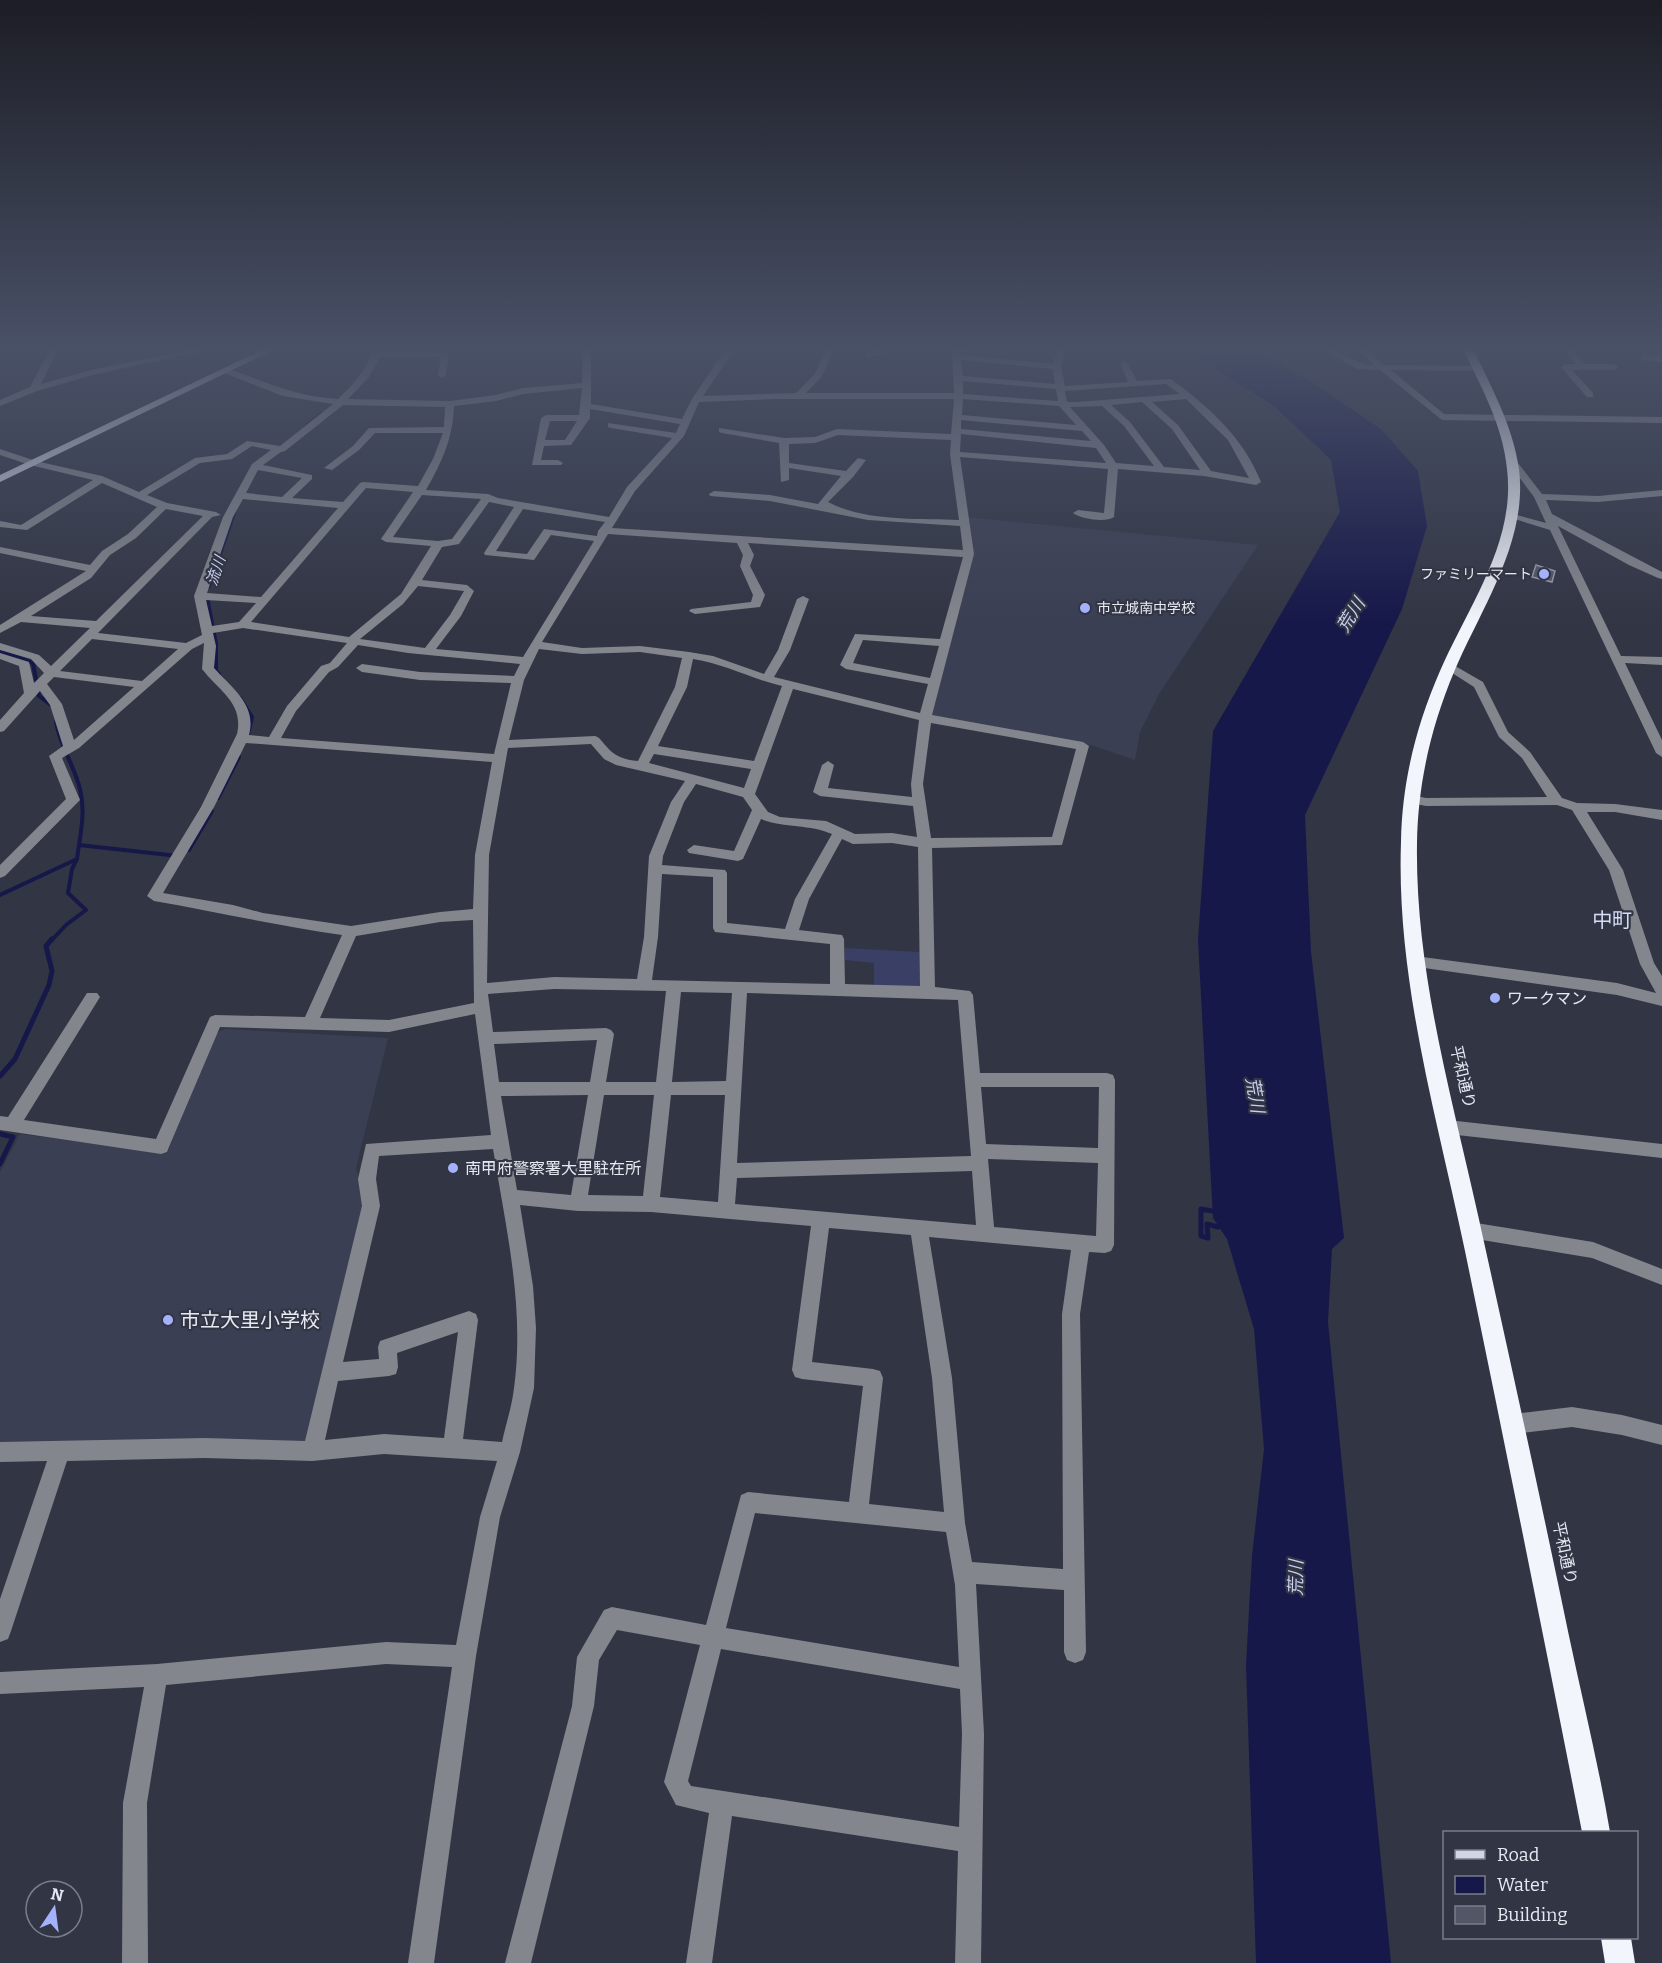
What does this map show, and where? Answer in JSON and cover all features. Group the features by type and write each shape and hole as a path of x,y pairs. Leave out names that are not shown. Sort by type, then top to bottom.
{"highway":[{"name":"平和通り","path":"1507,439 1515,465 1513,517 1503,554 1450,667 1426,725 1411,799 1410,898 1415,962 1428,1039 1513,1424 1596,1831"},
{"path":"1616,1939 1620,1963"}],"main road":[{"path":"0,479 83,439"}],"street":[{"path":"295,439 255,466 228,517 200,596 210,646 208,669 243,710 246,722 242,739 211,799 154,896 263,918 351,930 440,917 480,914"},
{"path":"329,468 356,448 364,439"},
{"path":"445,439 439,456 386,539 438,544 455,542 488,497"},
{"path":"541,439 535,463 558,463"},
{"path":"540,443 568,443 571,439"},
{"path":"421,1963 465,1656 490,1516 510,1452 524,1388 527,1328 521,1260 484,1038 480,989 482,855 509,709 518,680 535,645 604,530 631,489 674,439"},
{"path":"771,439 784,441 819,439"},
{"path":"928,992 925,843 917,784 925,718 969,554 955,454 955,439"},
{"path":"1045,439 1099,445"},
{"path":"1078,513 1109,517 1114,473 1094,439"},
{"path":"1138,439 1162,471"},
{"path":"1183,439 1207,473"},
{"path":"955,454 1207,473 1256,482 1251,465 1230,439"},
{"path":"784,441 784,480"},
{"path":"140,495 198,460 229,457 250,442 278,449"},
{"path":"0,452 33,464 101,479 164,506 228,517"},
{"path":"829,509 822,503 850,475 861,460"},
{"path":"784,465 823,469 850,475"},
{"path":"1515,465 1539,497 1662,753"},
{"path":"255,466 309,477 284,500"},
{"path":"0,524 22,528 101,479"},
{"path":"243,625 363,485 488,497 495,501 520,505 604,530"},
{"path":"1539,497 1598,499 1662,493"},
{"path":"714,494 770,498 876,517 964,523"},
{"path":"240,496 344,505"},
{"path":"520,505 489,553 530,558 548,531 604,530 741,541 969,554"},
{"path":"0,630 76,584 106,553 132,536 164,506"},
{"path":"0,728 35,689 210,514"},
{"path":"1548,516 1633,563 1662,576"},
{"path":"1513,517 1554,528"},
{"path":"695,611 756,605 759,595 745,566 750,558 741,541"},
{"path":"273,741 291,709 325,669 334,665 365,625 399,602 438,544"},
{"path":"0,550 93,569"},
{"path":"414,582 467,588 469,591 455,616 428,652"},
{"path":"200,596 264,600"},
{"path":"767,679 784,650 803,599"},
{"path":"19,618 99,625"},
{"path":"0,873 73,800 55,756 70,748 188,647 208,633 243,625 428,652 527,661"},
{"path":"89,635 188,647"},
{"path":"934,682 846,664 859,636 946,644"},
{"path":"242,739 501,752 595,740 604,755 628,765 642,765 748,794 763,815 778,821 826,826 853,839 892,838 925,843 1057,842 1083,746 925,718 767,679 754,672 709,658 627,648 582,651 535,645"},
{"path":"0,646 35,657 51,673 145,685"},
{"path":"642,765 681,687 683,678 681,670 689,655"},
{"path":"2,658 25,664 35,689 56,704 70,748"},
{"path":"1616,659 1662,661"},
{"path":"1450,667 1479,685 1503,734 1526,755 1557,801"},
{"path":"362,668 395,675 518,680"},
{"path":"748,794 789,685"},
{"path":"650,749 758,766"},
{"path":"828,765 820,792 920,802"},
{"path":"644,985 651,937 656,856 678,802 693,779"},
{"path":"1411,799 1426,802 1557,801 1577,807 1615,808 1662,816"},
{"path":"1577,807 1616,870 1647,964 1662,989"},
{"path":"694,850 738,856 759,809"},
{"path":"790,934 802,899 839,833"},
{"path":"654,870 720,873 720,928 837,939 838,989"},
{"path":"310,1023 351,930"},
{"path":"1415,962 1617,989 1662,1000"},
{"path":"480,989 554,983 838,989 965,995 986,1234"},
{"path":"651,1204 674,986"},
{"path":"726,1211 740,987"},
{"path":"92,997 4,1124 161,1147 215,1021 389,1026 482,1007"},
{"path":"484,1038 606,1034 579,1203"},
{"path":"510,1197 579,1203 651,1204 1105,1245 1107,1080 973,1080"},
{"path":"492,1089 734,1088"},
{"path":"1448,1126 1662,1151"},
{"path":"312,1451 371,1206 367,1179 372,1149 500,1142"},
{"path":"728,1171 980,1157 1107,1156"},
{"path":"821,1220 802,1370 873,1378 858,1513"},
{"path":"919,1228 942,1378 972,1680 968,1963"},
{"path":"1470,1230 1593,1250 1662,1277"},
{"path":"1075,1653 1071,1314 1081,1243"},
{"path":"332,1372 389,1367 387,1347 469,1320 452,1449"},
{"path":"1513,1424 1572,1418 1622,1425 1662,1435"},
{"path":"0,1452 205,1448 312,1451 384,1444 510,1452"},
{"path":"0,1631 60,1451"},
{"path":"955,1523 748,1502 676,1782 684,1797 970,1841"},
{"path":"963,1572 1075,1580"},
{"path":"518,1963 583,1706 588,1657 612,1618 972,1680"},
{"path":"0,1683 157,1675 386,1653 465,1656"},
{"path":"135,1963 135,1803 157,1675"},
{"path":"699,1963 723,1803"}],"shaded area":[{"name":"市立城南中学校","path":"964,517 1258,545 1159,694 1140,732 1135,760 1091,745 925,718 969,554"},
{"path":"845,948 920,952 922,991 874,990 874,963 845,960"},
{"name":"市立大里小学校","path":"225,1029 388,1038 356,1168 366,1198 306,1441 0,1451 0,1172 20,1134 167,1153 216,1033"}],"water":[{"name":"荒川","path":"1308,439 1389,439 1418,471 1427,526 1402,609 1305,815 1311,952 1344,1238 1332,1249 1328,1322 1391,1963 1256,1963 1246,1665 1252,1556 1264,1449 1254,1329 1227,1239 1213,1218 1198,940 1213,731 1340,512 1331,460"}],"building":[{"name":"ファミリーマート","path":"1536,565 1555,571 1552,582 1532,577"}],"waterway":[{"name":"流川","path":"209,587 235,512"},
{"name":"流川","path":"207,595 209,604"},
{"name":"流川","path":"208,603 216,644 216,671 219,674"},
{"path":"0,651 33,663 39,696 51,705"},
{"name":"流川","path":"240,698 252,717 247,739"},
{"path":"56,722 82,798 79,845"},
{"name":"流川","path":"218,798 239,757"},
{"name":"流川","path":"189,850 212,811"},
{"path":"77,859 79,845"},
{"path":"79,845 178,856"},
{"path":"0,895 77,859"},
{"path":"51,941 66,925 86,910 68,893 72,869 77,859"},
{"path":"0,1076 15,1059 49,985 52,971 46,946 52,939"},
{"name":"流川","path":"0,1134 13,1137 0,1164"},
{"path":"1212,1211 1201,1209 1201,1236 1208,1238 1207,1224 1218,1227"}],"place":[{"name":"ファミリーマート","path":"1544,574"},
{"name":"市立城南中学校","path":"1085,608"},
{"name":"ワークマン","path":"1495,998"},
{"name":"南甲府警察署大里駐在所","path":"453,1168"},
{"name":"市立大里小学校","path":"168,1320"}],"district":[{"name":"中町","path":"1612,920"}]}
